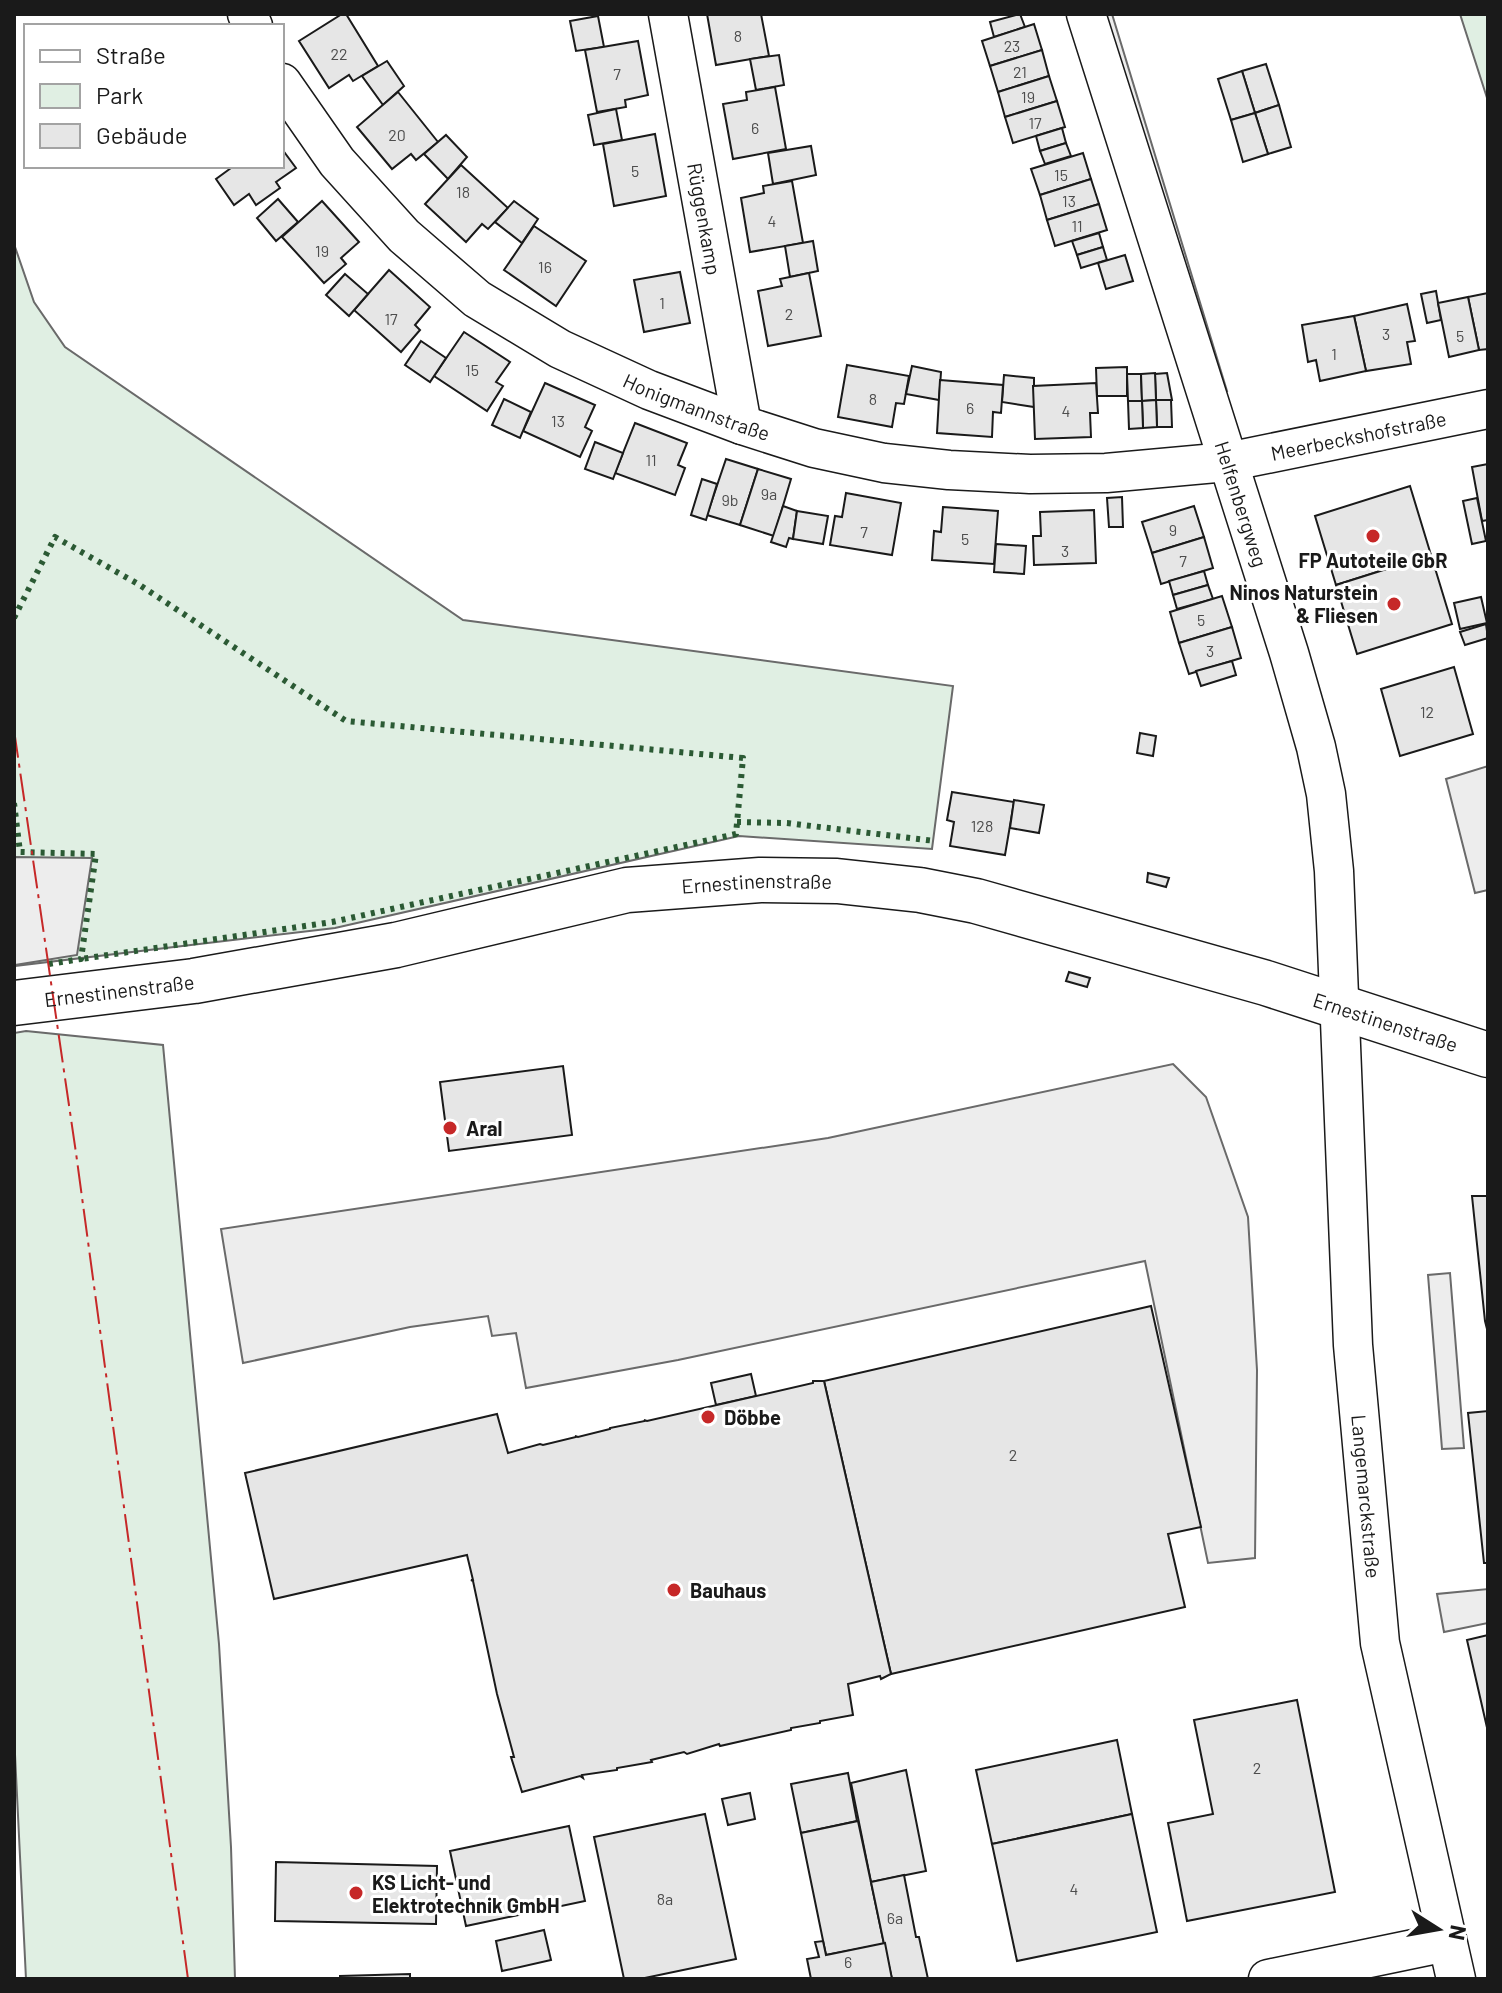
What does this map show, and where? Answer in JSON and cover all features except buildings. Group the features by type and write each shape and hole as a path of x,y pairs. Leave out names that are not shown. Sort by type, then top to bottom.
{"main road":[{"name":"Ernestinenstraße","path":"14,1003 194,981 396,945 627,890 760,880 837,881 920,890 976,901 1340,1005 1488,1055"}],"street":[{"name":"Rüggenkamp","path":"668,14 742,425"},
{"name":"Helfenbergweg","path":"1086,14 1289,653 1323,779 1334,871 1340,1005"},
{"name":"Honigmannstraße","path":"284,86 337,162 404,236 477,299 560,349 649,390 814,448 884,463 949,470 1106,473 1227,462"},
{"name":"Meerbeckshofstraße","path":"1227,462 1488,409"},
{"name":"Langemarckstraße","path":"1340,1005 1353,1345 1380,1643 1456,1979"},
{"path":"1268,1979 1447,1942"}],"green space":[{"path":"1460,14 1488,14 1488,101"},
{"path":"14,244 34,302 65,347 463,620 953,686 932,849 739,836 335,928 14,966"},
{"path":"26,1031 163,1045 219,1644 235,1979 26,1979 14,1734 14,1033"}],"shaded area":[{"path":"1100,14 1112,14 1227,391 1218,394"},
{"path":"1488,766 1488,890 1475,893 1446,779"},
{"path":"14,857 92,858 77,955 15,965"},
{"path":"1173,1064 1206,1097 1248,1217 1257,1370 1255,1558 1208,1563 1145,1261 678,1360 526,1388 516,1333 492,1336 488,1316 410,1327 243,1363 221,1229 828,1138"},
{"path":"1450,1273 1464,1448 1442,1449 1428,1275"},
{"path":"1488,1589 1488,1623 1444,1632 1437,1594"}],"hedge":[{"path":"14,618 55,537 138,584 346,721 743,758 736,834 332,922 81,959"},
{"path":"14,803 20,852 96,854 81,959 49,964"},
{"path":"737,822 787,823 935,841"}],"power":[{"path":"14,730 76,1153 188,1979"}],"place":[{"name":"FP Autoteile GbR","path":"1373,536"},
{"name":"Ninos Naturstein & Fliesen","path":"1394,604"},
{"name":"Aral","path":"450,1128"},
{"name":"Döbbe","path":"708,1417"},
{"name":"Bauhaus","path":"674,1590"},
{"name":"KS Licht- und Elektrotechnik GmbH","path":"356,1893"}]}
